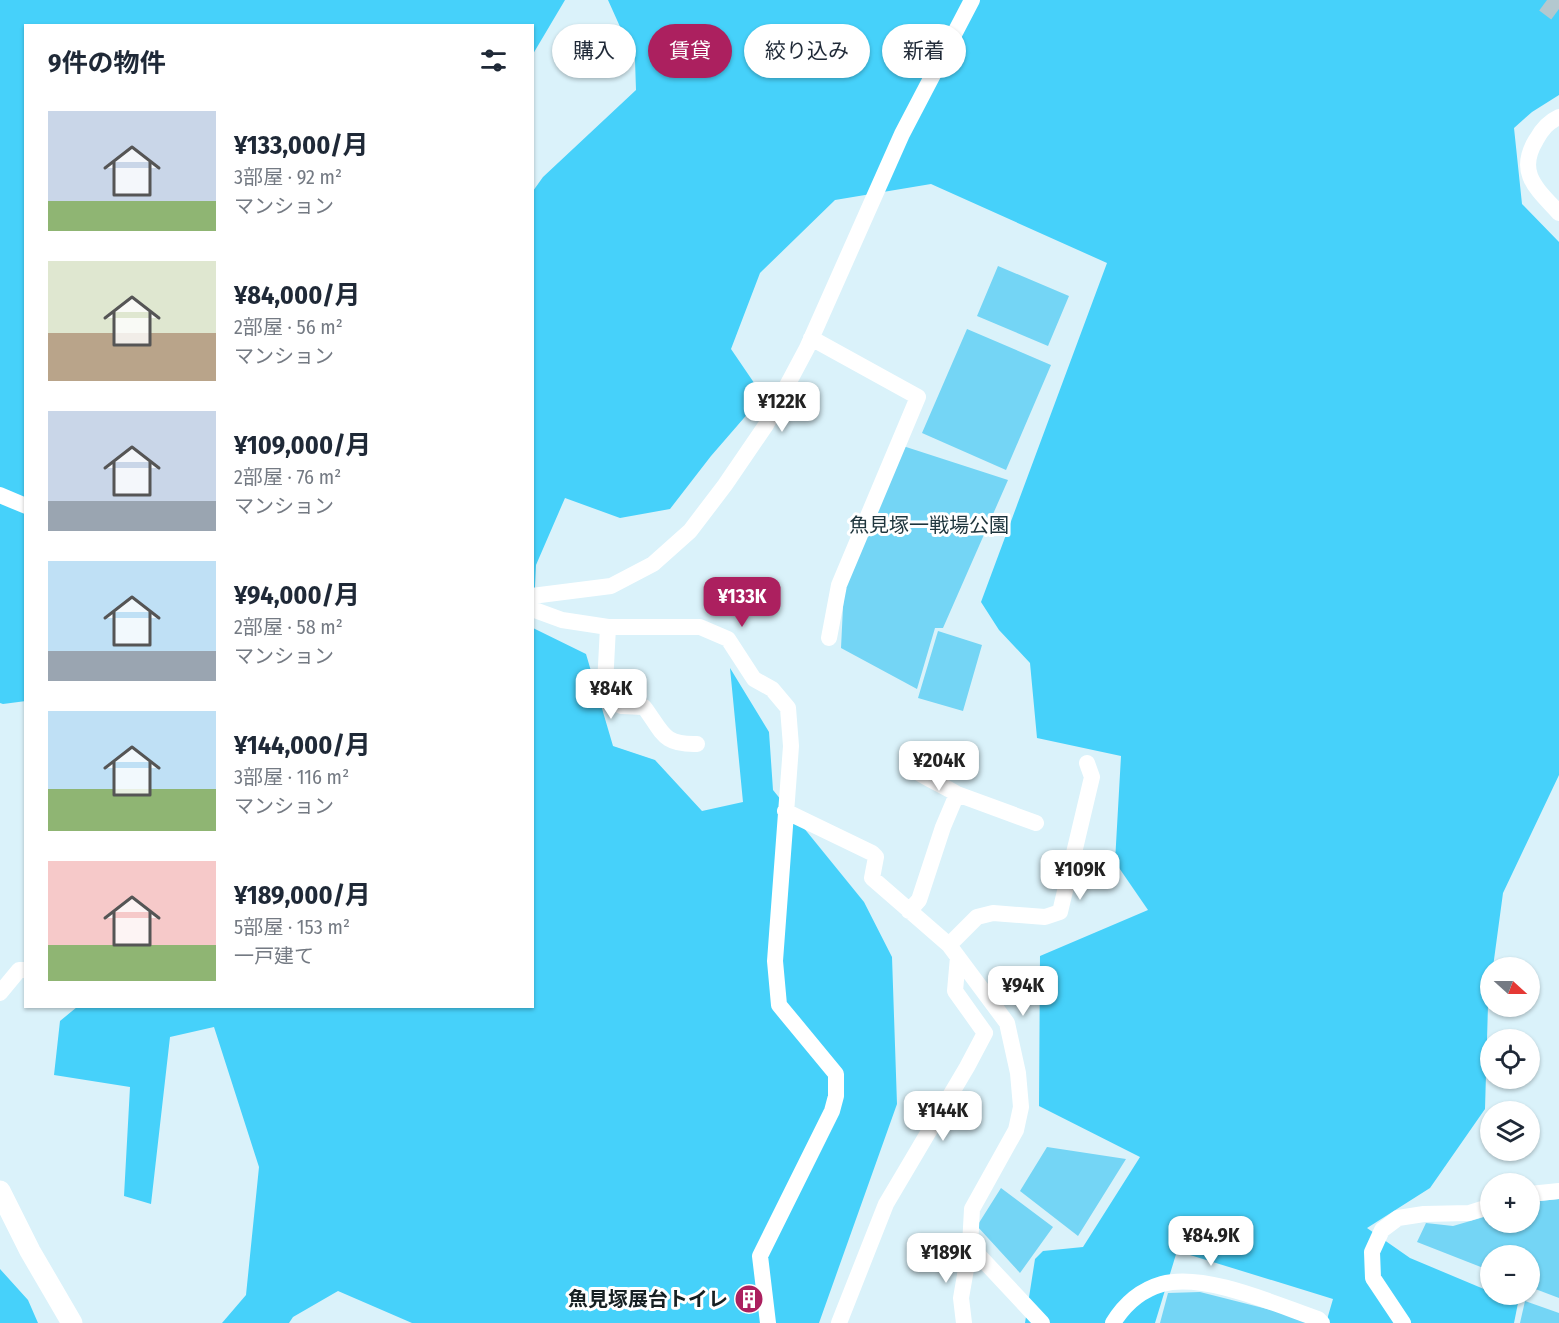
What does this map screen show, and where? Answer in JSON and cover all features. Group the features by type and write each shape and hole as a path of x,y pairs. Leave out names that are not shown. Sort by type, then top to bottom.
{"main road":[{"path":"0,1191 72,1323"}],"street":[{"path":"534,596 610,586 653,564 690,531 726,485 766,425 811,338 902,134 972,0"},
{"path":"1559,117 1544,126 1527,160 1530,177 1538,192 1559,213"},
{"path":"811,338 918,397 839,585 829,638"},
{"path":"0,495 24,505"},
{"path":"534,610 562,620 608,627 700,627 728,639 754,678 772,688 788,708 791,746 775,961 779,1005 836,1074 836,1096 832,1111 760,1256 768,1323"},
{"path":"608,627 605,685 609,701 622,706 644,707 668,740 681,745 697,744"},
{"path":"839,1323 885,1204 985,1033 955,991 953,951 977,917 993,913 1045,917 1060,912 1092,777 1087,763"},
{"path":"910,767 921,776 957,794 1036,823"},
{"path":"909,910 919,900 943,827 957,794"},
{"path":"785,811 872,853 876,857 872,878 953,951 1007,1023 1018,1073 1021,1107 1016,1130 972,1209 970,1246 961,1298 964,1323"},
{"path":"0,993 19,970 24,970"},
{"path":"1540,1193 1559,1191"},
{"path":"1402,1323 1373,1278 1372,1252 1382,1230 1398,1218 1469,1213 1480,1210"},
{"path":"970,1246 1042,1323"},
{"path":"1113,1323 1138,1295 1163,1284 1185,1282 1223,1287 1318,1319 1322,1323"}],"green space":[{"path":"998,266 1069,296 1048,346 977,316"},
{"path":"967,329 1051,365 1006,470 922,433"},
{"name":"魚見塚一戦場公園","path":"903,446 1008,480 943,628 935,628 917,689 841,648 844,587"},
{"path":"938,631 982,645 963,711 918,698"},
{"path":"1047,1147 1126,1159 1078,1236 1020,1191"},
{"path":"1001,1188 1053,1227 1020,1273 977,1226"},
{"path":"1559,1199 1559,1298 1540,1291 1540,1245 1480,1245 1480,1267 1417,1242 1426,1223 1453,1226 1480,1218 1480,1233 1540,1233 1540,1201"},
{"path":"1200,1292 1302,1318 1309,1323 1160,1323 1168,1293"},
{"path":"1524,1305 1536,1305 1559,1313 1559,1323 1520,1323"}],"shaded area":[{"path":"0,0 565,0 534,52 534,24 24,24 24,701 0,703"},
{"path":"608,0 1559,0 1559,95 1532,112 1514,128 1522,204 1559,242 1559,775 1503,893 1494,957 1480,957 1480,1017 1488,1017 1487,1029 1480,1029 1480,1089 1486,1089 1485,1101 1480,1101 1480,1116 1430,1188 1367,1228 1410,1258 1480,1287 1480,1305 1518,1305 1514,1323 1326,1323 1333,1299 1177,1251 1155,1323 1025,1323 1035,1259 1043,1251 1083,1247 1140,1157 1039,1106 1040,956 1148,910 1115,862 1121,756 1037,738 1030,663 999,630 981,602 1107,263 931,184 835,200 760,273 731,349 763,396 711,456 670,509 620,518 565,498 536,565 534,607 534,190 543,177 636,90 636,24 619,24"},
{"path":"534,628 586,654 613,746 655,760 702,811 743,802 730,668 769,732 773,790 864,902 892,957 897,1104 819,1323 412,1323 338,1291 293,1317 289,1323 222,1323 246,1295 259,1167 214,1027 170,1037 151,1204 124,1196 130,1087 54,1075 60,1021 76,1008 534,1008"},
{"path":"0,1269 28,1300 38,1323 0,1323"}],"tunnel":[{"path":"1547,0 1559,9"}],"place":[{"name":"魚見塚展台トイレ","path":"749,1299"}]}
